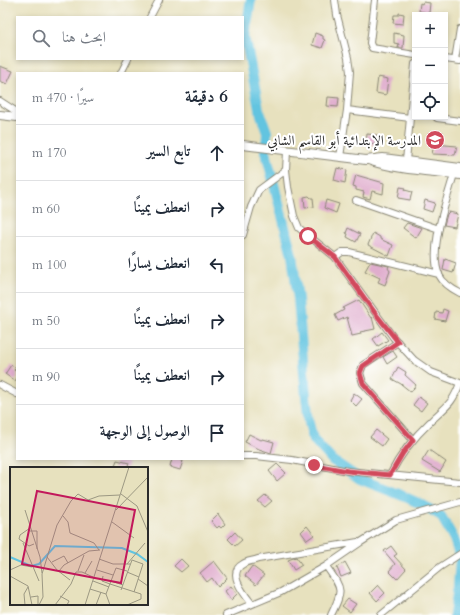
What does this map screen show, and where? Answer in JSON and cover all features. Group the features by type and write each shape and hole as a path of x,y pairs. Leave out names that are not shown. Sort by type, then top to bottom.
{"main road":[{"path":"0,115 16,117"},
{"path":"244,145 366,160 381,164 458,172"},
{"path":"366,160 383,158 406,161 458,172"}],"street":[{"path":"151,16 159,0"},
{"path":"335,0 350,72 347,110 340,157"},
{"path":"375,0 370,43 372,48 412,55"},
{"path":"448,59 458,61 460,29"},
{"path":"122,72 128,60"},
{"path":"406,161 413,84"},
{"path":"0,101 16,111"},
{"path":"347,110 410,118"},
{"path":"448,119 460,121"},
{"path":"288,151 286,170 288,186 294,216 299,228 335,257 375,313 414,360 431,372 460,383 450,404 413,440 403,453 390,475"},
{"path":"244,232 251,207 259,190 286,170"},
{"path":"458,172 439,229 436,248 439,274 445,283 453,290 460,293"},
{"path":"356,200 439,229"},
{"path":"335,257 342,252 349,252 439,274"},
{"path":"398,342 363,366 360,377 372,395 413,440"},
{"path":"0,385 16,393"},
{"path":"244,456 292,460 348,471 460,482"},
{"path":"230,614 281,592 326,566 396,520 460,502"},
{"path":"252,604 238,584 236,576 238,569 242,564 258,559 361,542"},
{"path":"380,615 440,567 460,554"},
{"path":"326,566 341,590 340,598 331,615"}],"building":[{"path":"423,2 430,3 429,12 419,11 420,3 422,4"},
{"path":"399,13 404,14 403,24 393,23 394,15 399,15"},
{"path":"315,33 323,36 323,39 325,40 322,48 312,45"},
{"path":"394,33 404,35 403,48 398,48 399,44 394,43"},
{"path":"0,66 13,71 7,84 0,81"},
{"path":"378,77 388,79 386,95 376,93"},
{"path":"328,97 339,98 338,107 327,106"},
{"path":"367,134 377,135 375,145 366,143"},
{"path":"434,144 457,146 455,155 432,154"},
{"path":"337,168 347,170 345,183 334,180"},
{"path":"356,175 384,183 383,194 372,191 370,199 363,197 364,192 356,190 356,187 353,186"},
{"path":"400,187 406,188 405,190 412,192 410,200 398,198"},
{"path":"309,196 313,198 314,207 305,208 304,197"},
{"path":"326,200 339,204 336,213 324,208"},
{"path":"425,200 435,203 432,212 423,209"},
{"path":"449,212 458,214 455,227 444,225"},
{"path":"407,223 422,228 416,238 403,228"},
{"path":"348,228 360,234 356,242 347,237 348,234 346,233"},
{"path":"373,233 380,237 380,239 393,245 389,256 368,245"},
{"path":"445,259 456,263 453,273 443,270"},
{"path":"370,262 389,266 388,268 390,271 385,285 378,282 380,278 365,271"},
{"path":"359,300 371,318 372,317 375,329 360,332 361,334 352,336 347,317 338,321 335,315 344,310 343,308"},
{"path":"443,309 448,311 445,321 435,319 436,312 442,313"},
{"path":"382,332 388,340 378,346 373,339"},
{"path":"393,351 397,357 387,364 383,357"},
{"path":"11,365 16,368 14,370 16,371 15,381 5,374"},
{"path":"398,367 406,372 405,375 416,385 411,392 392,379"},
{"path":"354,393 362,399 356,406 350,400"},
{"path":"419,397 427,403 421,411 413,405"},
{"path":"376,430 387,439 382,446 370,437"},
{"path":"249,434 261,440 263,439 274,442 271,453 245,442"},
{"path":"429,450 446,462 440,472 422,461"},
{"path":"117,460 129,463 127,467 114,467"},
{"path":"172,460 183,461 180,470 170,467"},
{"path":"277,464 286,473 277,481 269,471"},
{"path":"265,495 272,501 265,507 258,501"},
{"path":"218,514 225,524 221,528 219,526 217,528 211,521"},
{"path":"307,526 314,535 307,540 301,532"},
{"path":"235,532 242,540 235,546 228,539"},
{"path":"391,546 397,554 394,556 406,569 397,579 389,571 395,564 384,551"},
{"path":"296,557 302,565 294,570 288,560"},
{"path":"181,559 188,566 181,572 174,566"},
{"path":"214,561 227,578 218,587 212,578 207,582 200,573"},
{"path":"345,562 351,573 341,577 337,568"},
{"path":"252,566 264,575 256,585 245,576"},
{"path":"378,585 385,593 377,601 370,593"},
{"path":"231,586 237,594 231,600 225,591"},
{"path":"348,599 356,604 350,612 342,606"}],"waterway":[{"path":"251,0 245,36 259,109 267,132 266,153 292,255 298,299 309,423 313,439 332,460 360,479 423,505 441,516 454,539 460,558 454,615"}],"place":[{"name":"المدرسة الإبتدائية أبو القاسم الشابي","path":"435,140"}],"route":[{"path":"308,236 335,257 375,313 398,342 363,366 360,377 372,395 413,440 395,465 390,475 348,471 314,465"}]}
